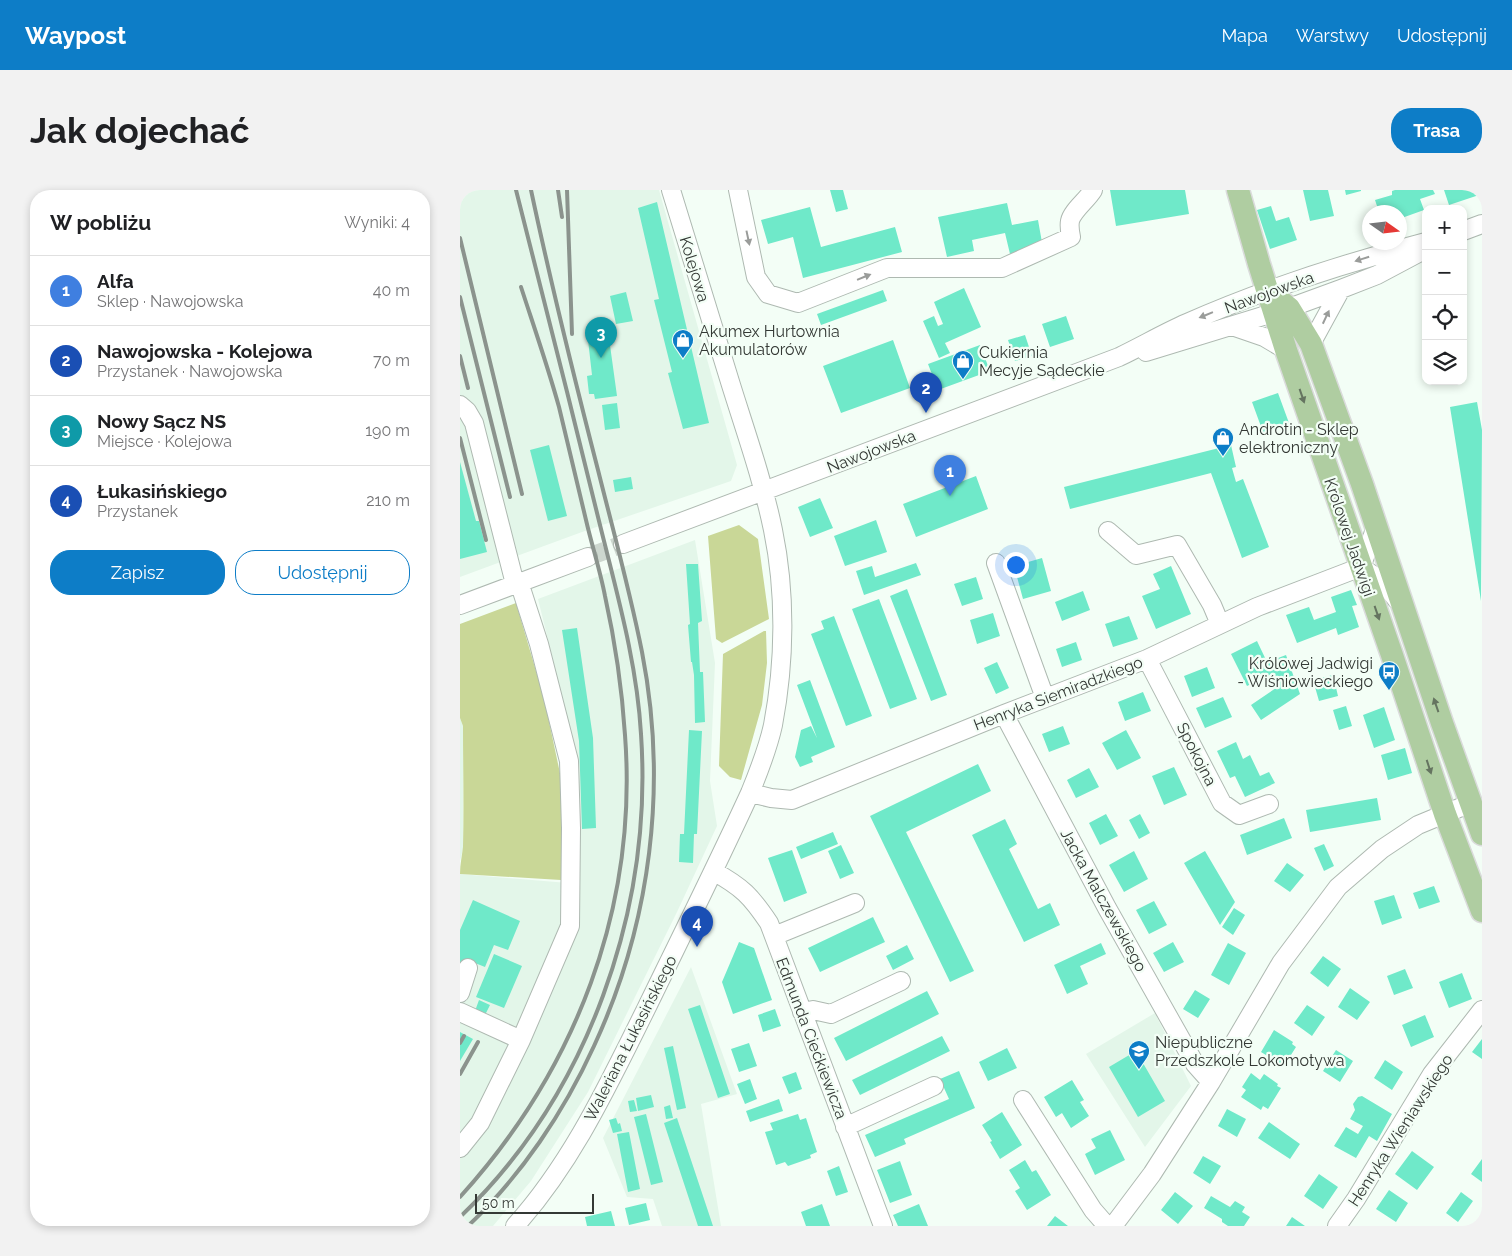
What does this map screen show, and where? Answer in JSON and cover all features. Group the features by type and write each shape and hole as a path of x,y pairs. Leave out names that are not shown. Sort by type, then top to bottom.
{"main road":[{"name":"Królowej Jadwigi","path":"1238,190 1268,291 1282,311 1311,344 1482,834"},
{"name":"Królowej Jadwigi","path":"1282,311 1286,350 1444,814 1482,911"}],"street":[{"name":"Kolejowa","path":"671,190 763,491"},
{"path":"738,190 756,277 768,294 798,302 887,268 1002,268 1071,237 1069,223 1071,218 1093,190"},
{"path":"1467,230 1482,224"},
{"name":"Nawojowska","path":"623,544 1119,357 1186,323 1268,291 1361,259 1422,243"},
{"name":"Nawojowska","path":"1119,357 1154,350 1282,311 1377,275 1424,250"},
{"path":"1311,344 1341,289"},
{"path":"1232,326 1264,337 1286,350"},
{"path":"460,406 467,411 474,424 517,583 539,644 569,761 571,828 570,926 521,1040 480,1123 460,1148"},
{"name":"Waleriana Łukasińskiego","path":"515,1226 532,1207 572,1150 595,1110 714,871 763,760 772,727 782,658 781,586 773,529 763,491"},
{"path":"1376,527 1361,567 1382,581 1403,606"},
{"path":"1108,531 1136,555 1176,544 1212,605 1220,624"},
{"path":"460,605 588,557"},
{"path":"996,563 1045,698"},
{"name":"Henryka Siemiradzkiego","path":"750,793 792,800 1147,658 1257,607 1361,567"},
{"name":"Spokojna","path":"1147,658 1222,803 1239,815 1269,804"},
{"name":"Jacka Malczewskiego","path":"1004,714 1107,908 1195,1064 1211,1082"},
{"path":"1113,1226 1152,1174 1211,1082 1281,963 1338,887 1382,848 1418,825 1471,803"},
{"name":"Edmunda Ciećkiewicza","path":"714,871 738,885 757,904 769,923 882,1226"},
{"path":"774,936 855,903"},
{"path":"460,994 468,968"},
{"path":"802,1012 813,1010 831,1014 901,981"},
{"name":"Henryka Wieniawskiego","path":"1337,1226 1356,1199 1432,1074 1482,1010"},
{"path":"460,1012 521,1040"},
{"path":"845,1127 934,1086"},
{"path":"1023,1100 1093,1210 1107,1226"}],"shaded area":[{"path":"460,190 659,190 737,465 731,481 582,532 460,577"},
{"path":"695,540 715,663 710,781 717,826 677,912 588,1092 531,1181 493,1226 460,1226 460,874 580,884 575,749 538,599"},
{"path":"460,718 463,726 463,849 460,861"},
{"path":"691,967 737,1094 701,1104 721,1226 662,1226 653,1199 627,1197 603,1138"},
{"name":"Niepubliczne Przedszkole Lokomotywa","path":"1155,1013 1191,1086 1145,1147 1086,1054"}],"green space":[{"path":"739,525 758,539 769,619 722,643 716,639 708,536"},
{"path":"516,603 544,698 561,778 561,880 460,874 463,847 463,726 460,718 460,624"},
{"path":"766,631 767,663 762,705 741,780 730,777 719,766 723,654"}],"building":[{"path":"830,190 843,190 848,209 836,212"},
{"path":"1110,190 1185,190 1189,214 1116,226"},
{"path":"1303,190 1328,190 1334,216 1310,221"},
{"path":"1345,190 1361,190 1361,191 1346,195"},
{"path":"1433,190 1435,194 1420,199 1422,211 1407,216 1407,205 1377,205 1375,200 1392,195 1392,191"},
{"path":"1444,190 1482,190 1482,194 1449,205"},
{"path":"657,202 709,423 683,429 668,373 672,372 654,300 659,299 638,208"},
{"path":"1007,203 1012,225 1038,220 1043,248 1010,254 1005,233 972,240 974,251 947,257 938,217"},
{"path":"1271,206 1276,221 1289,217 1297,240 1270,249 1257,210"},
{"path":"810,207 821,247 895,227 902,252 803,278 793,237 768,244 761,220"},
{"path":"964,288 981,327 945,343 950,353 939,358 923,321 934,316 938,326 943,324 934,302"},
{"path":"883,290 887,301 821,325 817,314"},
{"path":"626,292 633,321 616,324 610,296"},
{"path":"1066,316 1074,339 1050,347 1042,324"},
{"path":"1025,335 1032,356 1015,361 1008,340"},
{"path":"609,338 617,396 595,399 594,394 589,394 587,376 592,375 588,340"},
{"path":"893,340 910,388 841,413 823,366"},
{"path":"980,345 990,371 938,390 928,364"},
{"path":"1278,393 1289,423 1263,432 1252,402"},
{"path":"1477,402 1482,430 1481,601 1450,407"},
{"path":"617,403 620,428 605,430 602,405"},
{"path":"549,445 567,516 548,521 530,450"},
{"path":"1231,445 1236,467 1232,468 1236,482 1243,479 1269,547 1242,558 1211,473 1070,509 1064,487"},
{"path":"460,462 476,521 479,521 487,552 460,559"},
{"path":"976,476 988,509 916,537 903,504"},
{"path":"631,477 633,489 615,492 613,480"},
{"path":"820,498 833,528 810,537 798,507"},
{"path":"876,520 887,552 845,566 834,536"},
{"path":"1042,558 1051,591 1023,599 1014,566"},
{"path":"916,563 921,575 864,595 856,571 872,566 875,577"},
{"path":"686,564 698,564 702,621 698,623 700,672 703,672 705,722 695,723 694,675 688,625 690,624"},
{"path":"1171,566 1191,614 1156,629 1142,596 1160,589 1153,574"},
{"path":"976,577 983,599 962,606 954,584"},
{"path":"907,589 947,695 931,701 890,596"},
{"path":"1351,590 1357,605 1352,606 1359,627 1338,635 1336,628 1297,643 1286,615 1309,607 1314,620 1336,612 1331,597"},
{"path":"1083,591 1090,610 1062,621 1055,602"},
{"path":"879,599 917,699 890,709 852,609"},
{"path":"993,613 1000,636 977,644 970,620"},
{"path":"834,616 872,716 846,726 811,634 824,629 821,621"},
{"path":"1129,616 1138,639 1113,647 1105,624"},
{"path":"577,628 593,738 596,828 582,829 579,741 562,630"},
{"path":"1257,641 1267,662 1286,655 1300,694 1261,720 1251,705 1276,688 1272,674 1247,686 1231,654"},
{"path":"1076,642 1082,660 1062,667 1056,649"},
{"path":"997,662 1009,688 996,694 984,668"},
{"path":"1207,667 1215,688 1192,697 1184,676"},
{"path":"1333,675 1338,696 1319,701 1313,680"},
{"path":"810,680 835,747 811,757 813,762 800,767 795,757 801,730 811,726 817,738 797,685"},
{"path":"1143,692 1151,711 1125,721 1118,702"},
{"path":"1223,697 1232,717 1205,728 1196,708"},
{"path":"1346,706 1352,726 1339,730 1333,710"},
{"path":"1384,707 1395,740 1374,748 1363,715"},
{"path":"1063,726 1070,744 1049,752 1042,734"},
{"path":"689,730 702,731 697,834 694,834 693,863 679,862 680,834 684,834"},
{"path":"1126,730 1141,758 1117,770 1102,743"},
{"path":"1236,742 1243,759 1250,755 1260,776 1269,772 1275,783 1245,797 1235,776 1230,778 1217,751"},
{"path":"1405,748 1412,773 1388,780 1381,755"},
{"path":"978,764 991,791 906,832 974,971 950,982 870,816"},
{"path":"1174,767 1187,795 1164,805 1152,776"},
{"path":"1089,768 1099,787 1076,798 1067,780"},
{"path":"1377,798 1381,820 1310,832 1306,810"},
{"path":"1106,814 1118,836 1100,845 1089,823"},
{"path":"1140,814 1150,833 1139,839 1129,820"},
{"path":"1284,818 1292,838 1247,855 1240,835"},
{"path":"1005,819 1017,844 1009,849 1038,909 1050,903 1060,925 1024,942 972,835"},
{"path":"833,832 838,844 801,859 796,847"},
{"path":"1324,844 1334,866 1324,871 1314,848"},
{"path":"841,845 854,873 840,879 828,851"},
{"path":"792,850 807,893 784,902 768,858"},
{"path":"1134,851 1148,879 1124,892 1109,865"},
{"path":"1205,851 1235,902 1220,925 1184,863"},
{"path":"1287,863 1304,875 1290,892 1274,881"},
{"path":"1434,886 1440,902 1419,909 1413,893"},
{"path":"1394,895 1402,918 1382,925 1374,901"},
{"path":"473,900 520,921 508,950 494,945 485,967 465,959 460,972 460,930"},
{"path":"1154,901 1167,925 1149,934 1136,910"},
{"path":"1234,908 1245,915 1233,935 1222,927"},
{"path":"873,917 885,942 820,972 808,948"},
{"path":"739,942 754,948 772,1000 733,1014 722,982"},
{"path":"1173,942 1184,962 1164,972 1153,953"},
{"path":"1101,943 1106,954 1080,966 1088,984 1067,994 1054,965"},
{"path":"1228,943 1246,953 1229,985 1211,975"},
{"path":"907,945 914,959 893,970 886,956"},
{"path":"494,954 522,966 504,1008 476,997"},
{"path":"1323,956 1341,969 1328,987 1310,973"},
{"path":"1405,969 1413,988 1394,995 1387,976"},
{"path":"1462,973 1472,999 1449,1008 1439,982"},
{"path":"1350,988 1370,1002 1357,1020 1338,1007"},
{"path":"1195,990 1210,999 1198,1018 1183,1009"},
{"path":"927,991 939,1014 846,1061 834,1038"},
{"path":"479,1000 490,1005 485,1015 475,1011"},
{"path":"700,1005 730,1094 718,1098 688,1009"},
{"path":"1307,1005 1325,1017 1312,1036 1294,1023"},
{"path":"775,1009 781,1026 763,1032 758,1015"},
{"path":"1425,1015 1434,1037 1411,1047 1402,1025"},
{"path":"1274,1030 1293,1042 1292,1044 1296,1047 1284,1066 1261,1052"},
{"path":"460,1032 473,1039 460,1061"},
{"path":"942,1036 950,1051 860,1095 852,1080"},
{"path":"1482,1039 1482,1059 1472,1052"},
{"path":"749,1043 757,1066 739,1072 731,1049"},
{"path":"673,1046 686,1108 677,1110 664,1048"},
{"path":"1007,1048 1017,1068 988,1081 979,1062"},
{"path":"1336,1050 1353,1061 1340,1082 1323,1071"},
{"name":"Niepubliczne Przedszkole Lokomotywa","path":"1136,1051 1165,1101 1138,1117 1109,1067"},
{"path":"1385,1060 1403,1072 1392,1090 1374,1078"},
{"path":"959,1071 975,1108 904,1139 906,1144 875,1157 865,1135 949,1099 940,1079"},
{"path":"796,1072 802,1089 789,1094 782,1077"},
{"path":"1251,1073 1260,1080 1264,1074 1281,1088 1268,1109 1263,1106 1261,1110 1241,1097 1246,1090 1242,1087"},
{"path":"750,1079 757,1099 745,1104 737,1084"},
{"path":"1072,1080 1084,1100 1080,1102 1089,1116 1071,1128 1062,1113 1056,1117 1044,1097"},
{"path":"651,1095 654,1107 638,1111 636,1098"},
{"path":"1362,1096 1392,1114 1377,1141 1369,1136 1356,1158 1334,1146 1346,1127 1358,1134 1363,1126 1350,1119 1355,1110 1353,1104 1358,1097"},
{"path":"779,1099 783,1111 750,1122 746,1111"},
{"path":"634,1100 637,1111 630,1112 628,1101"},
{"path":"670,1105 673,1118 666,1119 664,1107"},
{"path":"1227,1109 1246,1119 1237,1137 1218,1126"},
{"path":"1002,1112 1022,1145 1000,1159 982,1125"},
{"path":"646,1114 663,1182 651,1185 634,1117"},
{"path":"798,1114 800,1120 806,1118 817,1152 810,1155 811,1158 788,1166 785,1162 776,1165 765,1132 773,1130 770,1123"},
{"path":"616,1118 618,1124 620,1123 622,1131 613,1133 609,1120"},
{"path":"677,1118 713,1226 698,1226 664,1123"},
{"path":"1269,1122 1300,1144 1290,1159 1258,1138"},
{"path":"1110,1130 1125,1160 1095,1175 1085,1154 1096,1148 1091,1139"},
{"path":"629,1132 640,1189 628,1192 617,1134"},
{"path":"1412,1151 1434,1167 1417,1190 1395,1174"},
{"path":"1203,1156 1221,1166 1210,1184 1193,1173"},
{"path":"1482,1159 1482,1182 1471,1174"},
{"path":"1025,1160 1032,1172 1036,1170 1051,1195 1027,1210 1015,1191 1020,1188 1009,1170"},
{"path":"900,1161 912,1195 890,1203 877,1170"},
{"path":"839,1166 848,1192 836,1196 827,1171"},
{"path":"1319,1174 1338,1187 1323,1209 1304,1196"},
{"path":"1389,1190 1408,1203 1396,1222 1376,1209"},
{"path":"1175,1192 1193,1206 1178,1224 1161,1210"},
{"path":"1461,1192 1473,1201 1458,1222 1446,1213"},
{"path":"1211,1196 1230,1207 1235,1201 1245,1207 1242,1212 1250,1217 1244,1226 1228,1226 1222,1222 1222,1219 1204,1208"},
{"path":"646,1203 650,1220 629,1225 625,1208"},
{"path":"822,1204 830,1226 806,1226 801,1212"},
{"path":"919,1204 928,1226 898,1226 893,1215"},
{"path":"611,1211 615,1226 587,1226 585,1217"},
{"path":"1055,1216 1068,1226 1047,1226"},
{"path":"1292,1217 1305,1226 1286,1226"}],"tunnel":[{"path":"588,557 623,544"}],"railway":[{"path":"460,1217 505,1168 544,1115 577,1057 603,996 623,932 636,867 642,800 639,707 631,655 516,190"},
{"path":"468,1226 506,1186 540,1142 569,1095 594,1046 613,999 629,951 641,902 649,853 653,803 653,752 650,702 642,652 627,583 563,330 531,190"},
{"path":"558,190 562,217"},
{"path":"567,190 572,334"},
{"path":"460,238 522,494"},
{"path":"460,1197 501,1147 537,1095 567,1040 591,983 609,923 621,862 626,799 624,718 618,665 609,613 559,407 521,287"},
{"path":"460,297 510,497"},
{"path":"460,356 468,388"},
{"path":"460,438 486,540"},
{"path":"460,1043 464,1036"},
{"path":"460,1074 478,1042"}],"place":[{"name":"Nowy Sącz NS","path":"601,358"},
{"name":"Akumex Hurtownia Akumulatorów","path":"683,359"},
{"name":"Cukiernia Mecyje Sądeckie","path":"963,380"},
{"name":"Nawojowska - Kolejowa","path":"926,413"},
{"name":"Androtin - Sklep elektroniczny","path":"1223,457"},
{"name":"Alfa","path":"950,496"},
{"name":"Królowej Jadwigi - Wiśniowieckiego","path":"1389,691"},
{"name":"Łukasińskiego","path":"697,947"},
{"name":"Niepubliczne Przedszkole Lokomotywa","path":"1139,1070"}]}
